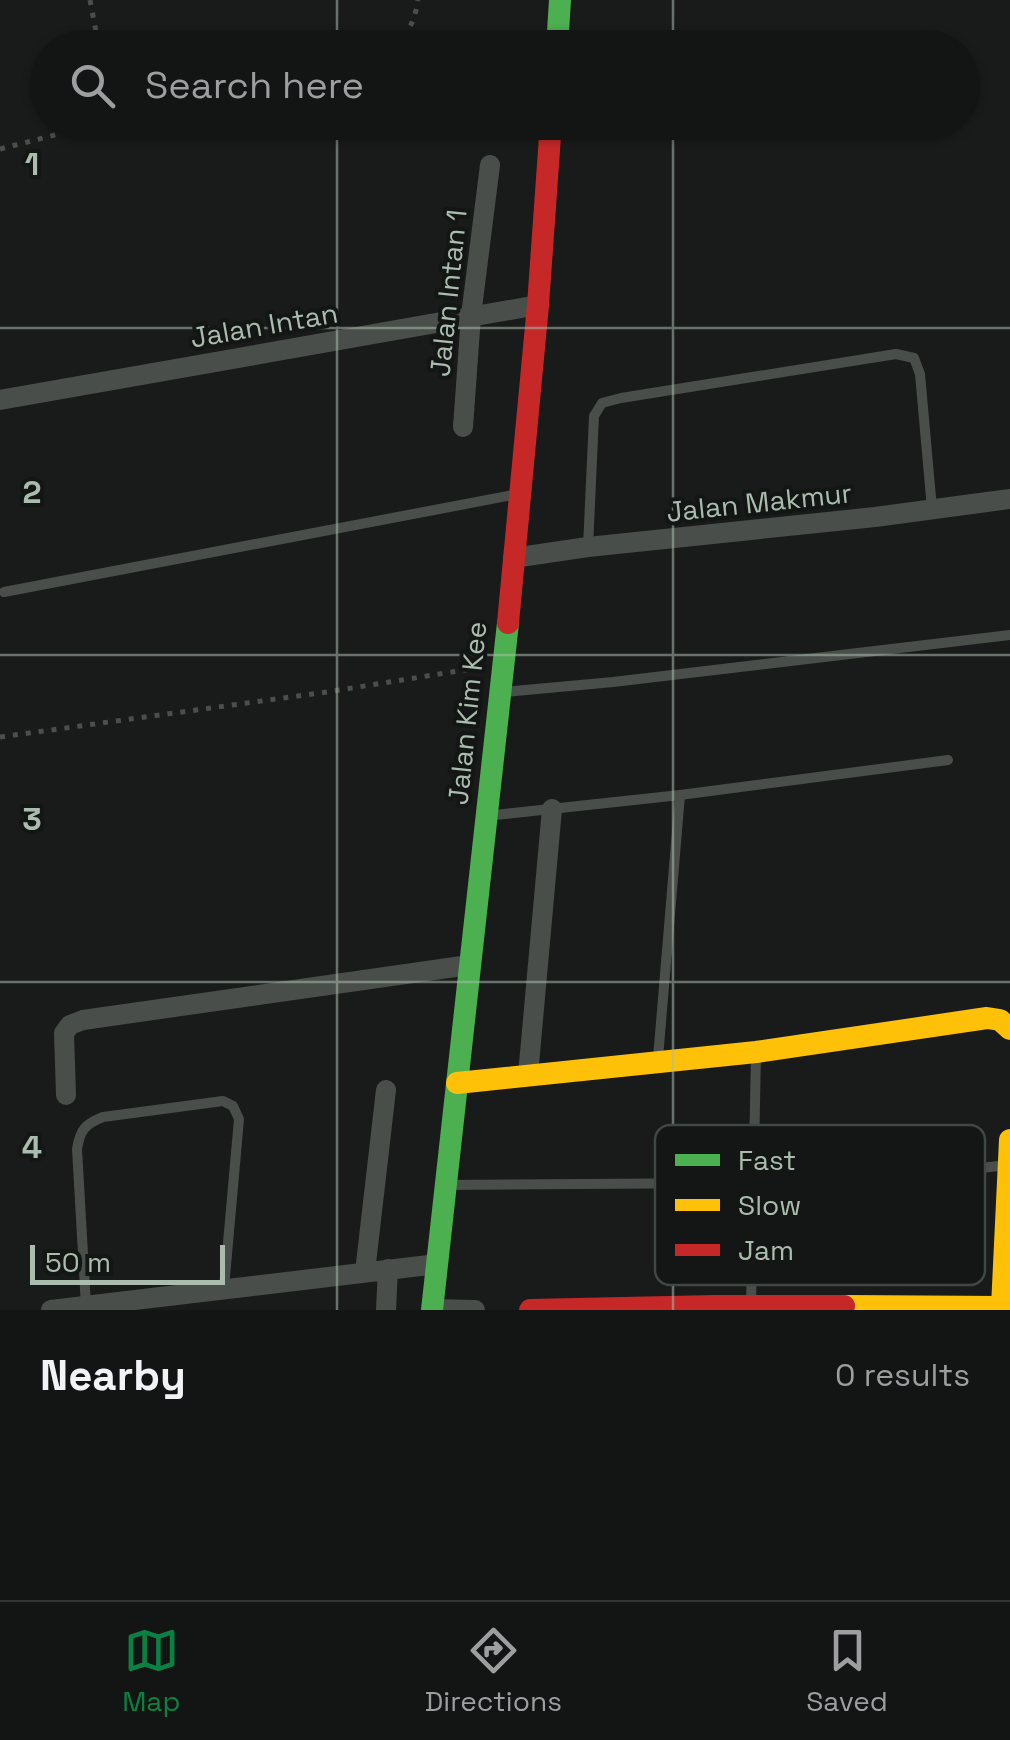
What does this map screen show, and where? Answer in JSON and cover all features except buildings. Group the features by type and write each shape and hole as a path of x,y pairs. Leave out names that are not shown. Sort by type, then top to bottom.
{"street":[{"path":"558,30 560,0"},
{"name":"Jalan Kim Kee","path":"432,1310 504,664 550,140"},
{"name":"Jalan Intan 1","path":"463,427 490,166"},
{"name":"Jalan Intan","path":"0,400 538,305"},
{"name":"Jalan Makmur","path":"513,558 1010,499"},
{"path":"528,1076 552,808"},
{"path":"66,1095 64,1033 70,1025 83,1020 469,965"},
{"path":"457,1083 756,1052 986,1018 996,1018 1010,1028"},
{"path":"365,1272 386,1090"},
{"path":"530,1310 1002,1306 1010,1140"},
{"path":"52,1310 437,1264"},
{"path":"386,1310 388,1269"},
{"path":"432,1310 474,1310"}],"lane":[{"path":"588,547 594,416 602,402 896,354 914,358 920,374 932,510"},
{"path":"4,592 519,494"},
{"path":"501,693 1010,635"},
{"path":"485,816 948,760"},
{"path":"657,1062 680,795"},
{"path":"755,1125 756,1052"},
{"path":"86,1306 77,1149 86,1124 102,1117 223,1101 233,1106 238,1119 224,1289"},
{"path":"446,1185 655,1183"}],"path":[{"path":"90,0 96,30"},
{"path":"408,30 418,0"},
{"path":"0,149 35,140"},
{"path":"0,737 504,664"}],"traffic: fast":[{"path":"558,30 560,0"},
{"path":"432,1310 508,623"}],"traffic: slow":[{"path":"457,1083 756,1052 987,1018 1000,1020 1010,1029"},
{"path":"844,1306 1002,1307 1010,1140"}],"traffic: jam":[{"path":"508,623 550,140"},
{"path":"530,1310 844,1306"}]}
